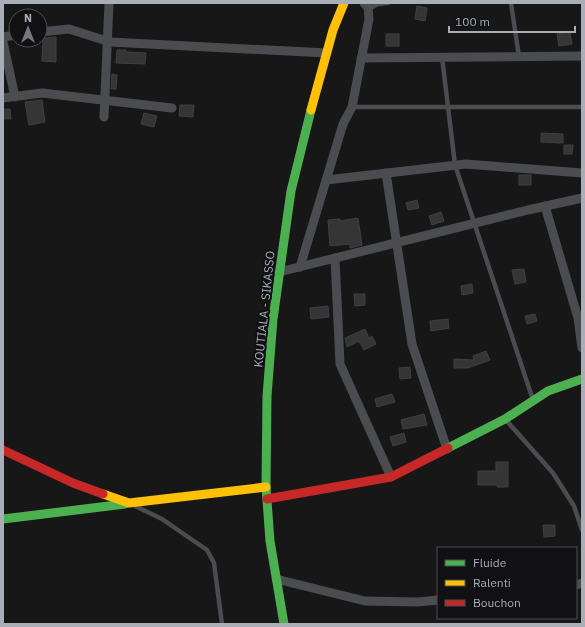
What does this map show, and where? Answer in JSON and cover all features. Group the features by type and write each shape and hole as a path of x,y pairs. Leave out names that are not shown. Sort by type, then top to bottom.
{"street":[{"path":"104,117 109,3"},
{"path":"333,3 343,4"},
{"name":"KOUTIALA - SIKASSO","path":"284,624 270,541 266,487 267,396 273,319 291,191 310,113 333,30 343,4"},
{"path":"300,267 343,124 352,107 369,19 366,6"},
{"path":"48,31 69,29 107,41 327,54"},
{"path":"3,42 15,96"},
{"path":"361,58 582,56"},
{"path":"3,98 42,93 172,108"},
{"path":"326,180 466,164 582,173"},
{"path":"386,173 412,344 447,449"},
{"path":"279,272 582,198"},
{"path":"545,206 578,318 582,348"},
{"path":"335,258 340,364 391,477"},
{"path":"267,499 391,477 505,419 548,391 582,379"},
{"path":"3,450 73,483 129,503"},
{"path":"3,519 266,487"},
{"path":"276,579 365,601 418,602 437,600"}],"lane":[{"path":"366,6 388,3"},
{"path":"511,3 519,57"},
{"path":"442,57 455,165 533,401"},
{"path":"352,107 582,107"},
{"path":"505,419 553,473 574,506 582,530"},
{"path":"129,503 162,519 208,550 214,563 222,624"}],"building":[{"path":"417,6 427,8 425,21 415,19"},
{"path":"570,32 572,44 559,46 557,34"},
{"path":"386,34 399,34 399,46 386,46"},
{"path":"56,37 56,62 42,61 43,48 48,48 48,38"},
{"path":"117,50 146,53 145,64 116,63"},
{"path":"112,74 117,75 116,89 111,89"},
{"path":"42,100 45,122 29,125 25,102"},
{"path":"180,105 194,105 193,117 179,116"},
{"path":"3,109 10,109 11,119 3,119"},
{"path":"144,113 157,116 154,127 141,124"},
{"path":"541,133 563,134 563,143 541,142"},
{"path":"564,145 573,145 572,154 564,154"},
{"path":"519,175 531,175 531,185 519,185"},
{"path":"417,200 419,208 408,210 406,203"},
{"path":"441,212 444,221 432,225 429,216"},
{"path":"358,218 362,245 350,248 350,244 330,246 328,220 340,219 340,221"},
{"path":"524,269 526,282 515,284 512,270"},
{"path":"472,284 473,293 462,295 461,286"},
{"path":"354,294 365,294 365,305 355,306"},
{"path":"328,306 329,317 311,319 310,308"},
{"path":"535,314 537,321 527,324 525,316"},
{"path":"448,319 449,328 431,331 430,321"},
{"path":"365,329 369,338 372,336 376,344 364,350 359,341 347,347 345,338"},
{"path":"486,351 490,360 468,368 454,368 454,359 474,360 473,356"},
{"path":"410,367 411,378 400,379 399,368"},
{"path":"392,394 395,402 377,407 375,399"},
{"path":"424,414 427,425 403,429 401,420"},
{"path":"404,433 406,442 393,446 390,437"},
{"path":"496,462 508,462 508,487 497,487 497,485 478,485 478,471 496,471"},
{"path":"543,525 555,525 555,536 544,537"}],"traffic: fast":[{"path":"284,624 270,541 266,487 267,396 273,319 291,191 311,110"},
{"path":"448,448 505,419 548,391 582,379"},
{"path":"3,519 125,504"}],"traffic: slow":[{"path":"311,110 333,30 344,3"},
{"path":"103,494 129,503 266,487"}],"traffic: jam":[{"path":"267,499 391,477 448,448"},
{"path":"3,450 73,483 103,494"}]}
